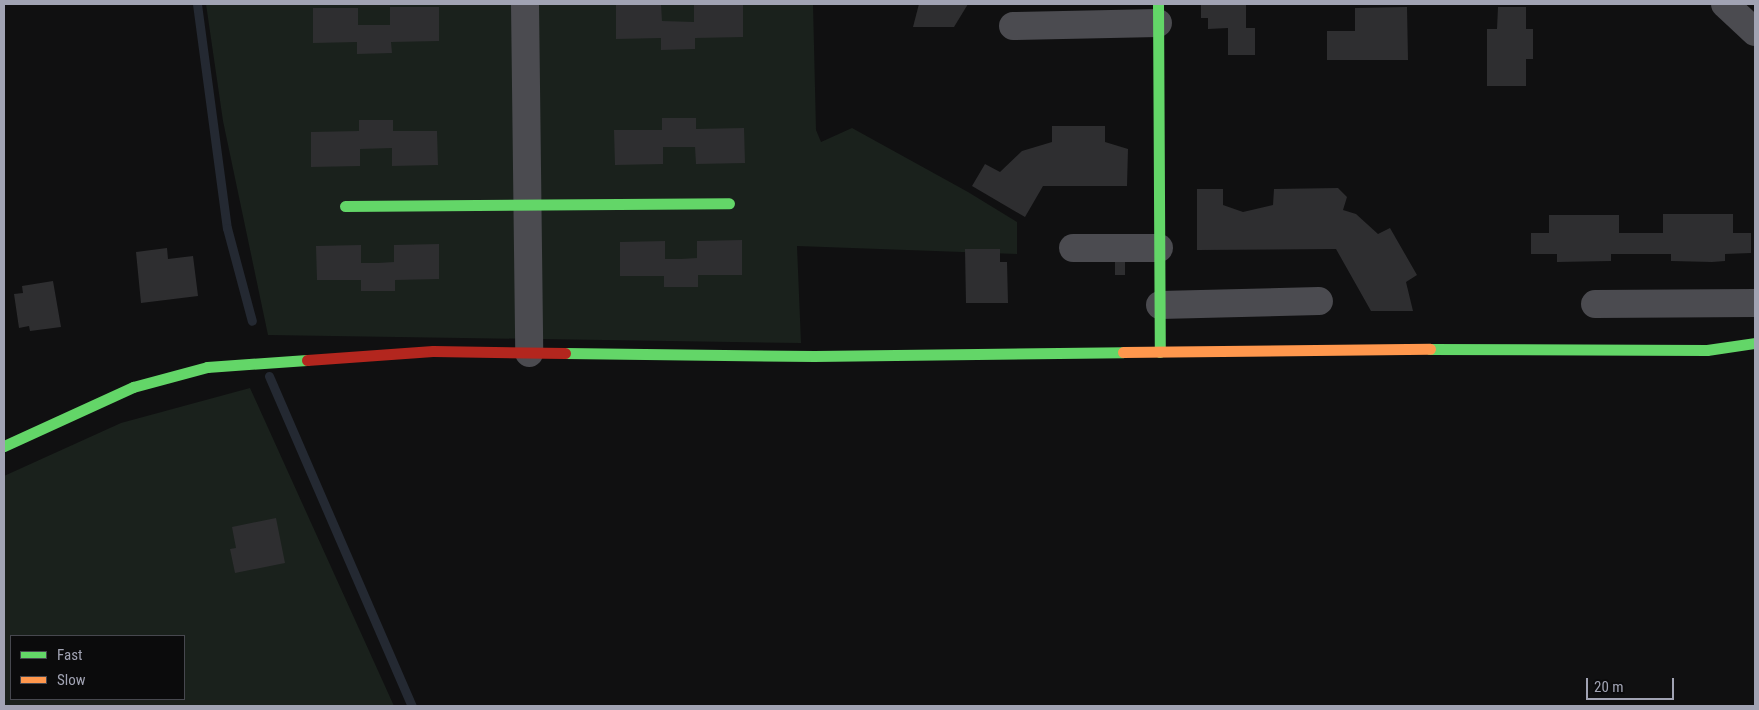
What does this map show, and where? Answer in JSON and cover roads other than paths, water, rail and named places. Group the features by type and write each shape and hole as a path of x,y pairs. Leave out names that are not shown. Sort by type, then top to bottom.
{"street":[{"path":"525,4 529,353"},
{"path":"1724,4 1755,32"},
{"path":"1013,26 1158,14 1160,352"},
{"path":"345,206 729,203"},
{"path":"1073,248 1159,248"},
{"path":"1160,305 1319,301"},
{"path":"1595,304 1755,303"},
{"path":"4,446 133,387 207,366 433,351 785,356 1160,352 1706,350 1755,344"}],"waterway":[{"path":"197,4 227,228 252,321"},
{"path":"269,376 412,706"}]}
